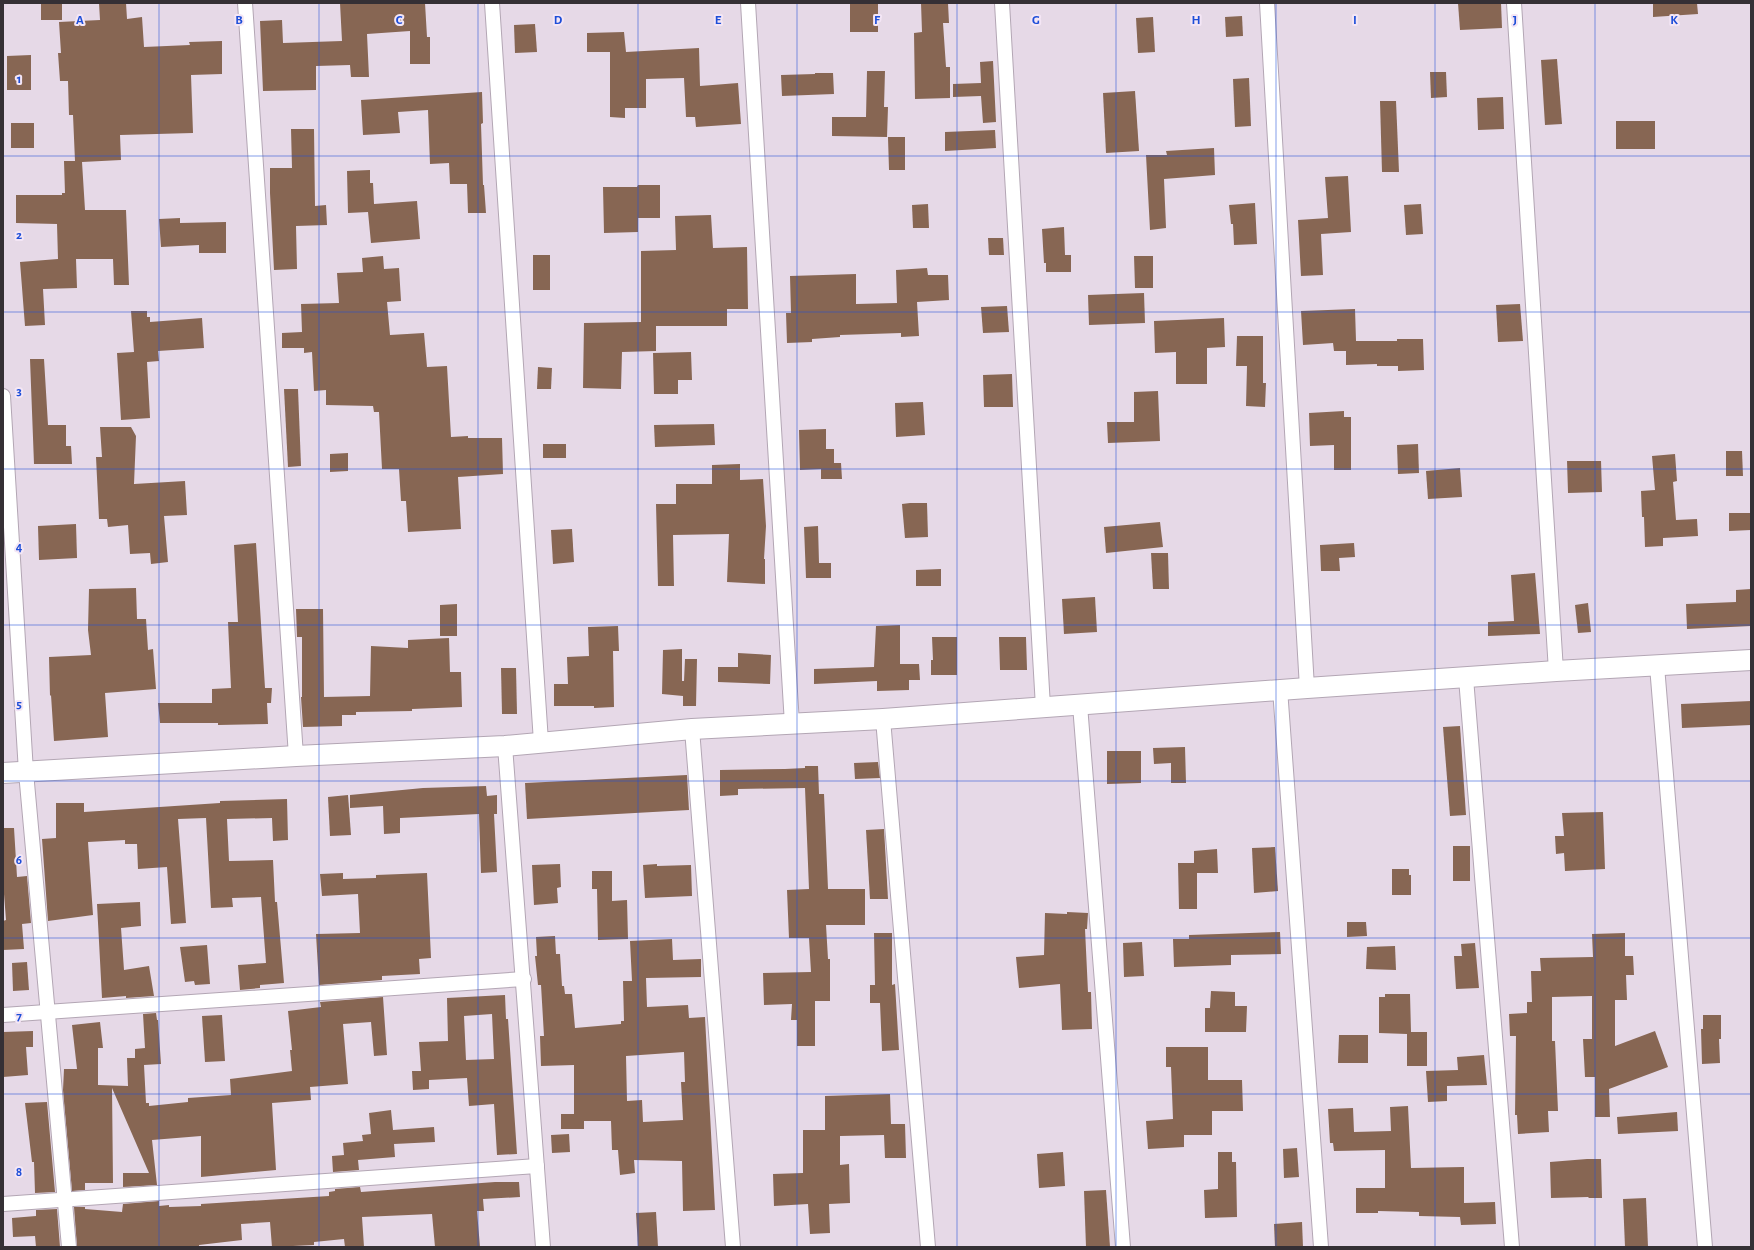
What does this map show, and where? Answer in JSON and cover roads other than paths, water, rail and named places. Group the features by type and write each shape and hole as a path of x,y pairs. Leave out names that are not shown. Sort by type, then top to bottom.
{"main road":[{"path":"3,773 296,756 505,746 692,729 884,719 1556,671 1751,660"}],"street":[{"path":"245,3 296,756"},
{"path":"492,3 541,742"},
{"path":"748,3 792,724"},
{"path":"1002,3 1043,708"},
{"path":"1267,3 1307,688"},
{"path":"1514,3 1556,671"},
{"path":"3,396 26,772 47,1012 70,1247"},
{"path":"1657,666 1705,1247"},
{"path":"1466,678 1512,1247"},
{"path":"1280,690 1321,1247"},
{"path":"1080,705 1122,1247"},
{"path":"884,719 928,1247"},
{"path":"692,729 733,1247"},
{"path":"505,746 524,979 543,1247"},
{"path":"3,1015 524,979"},
{"path":"3,1204 537,1166"}]}
